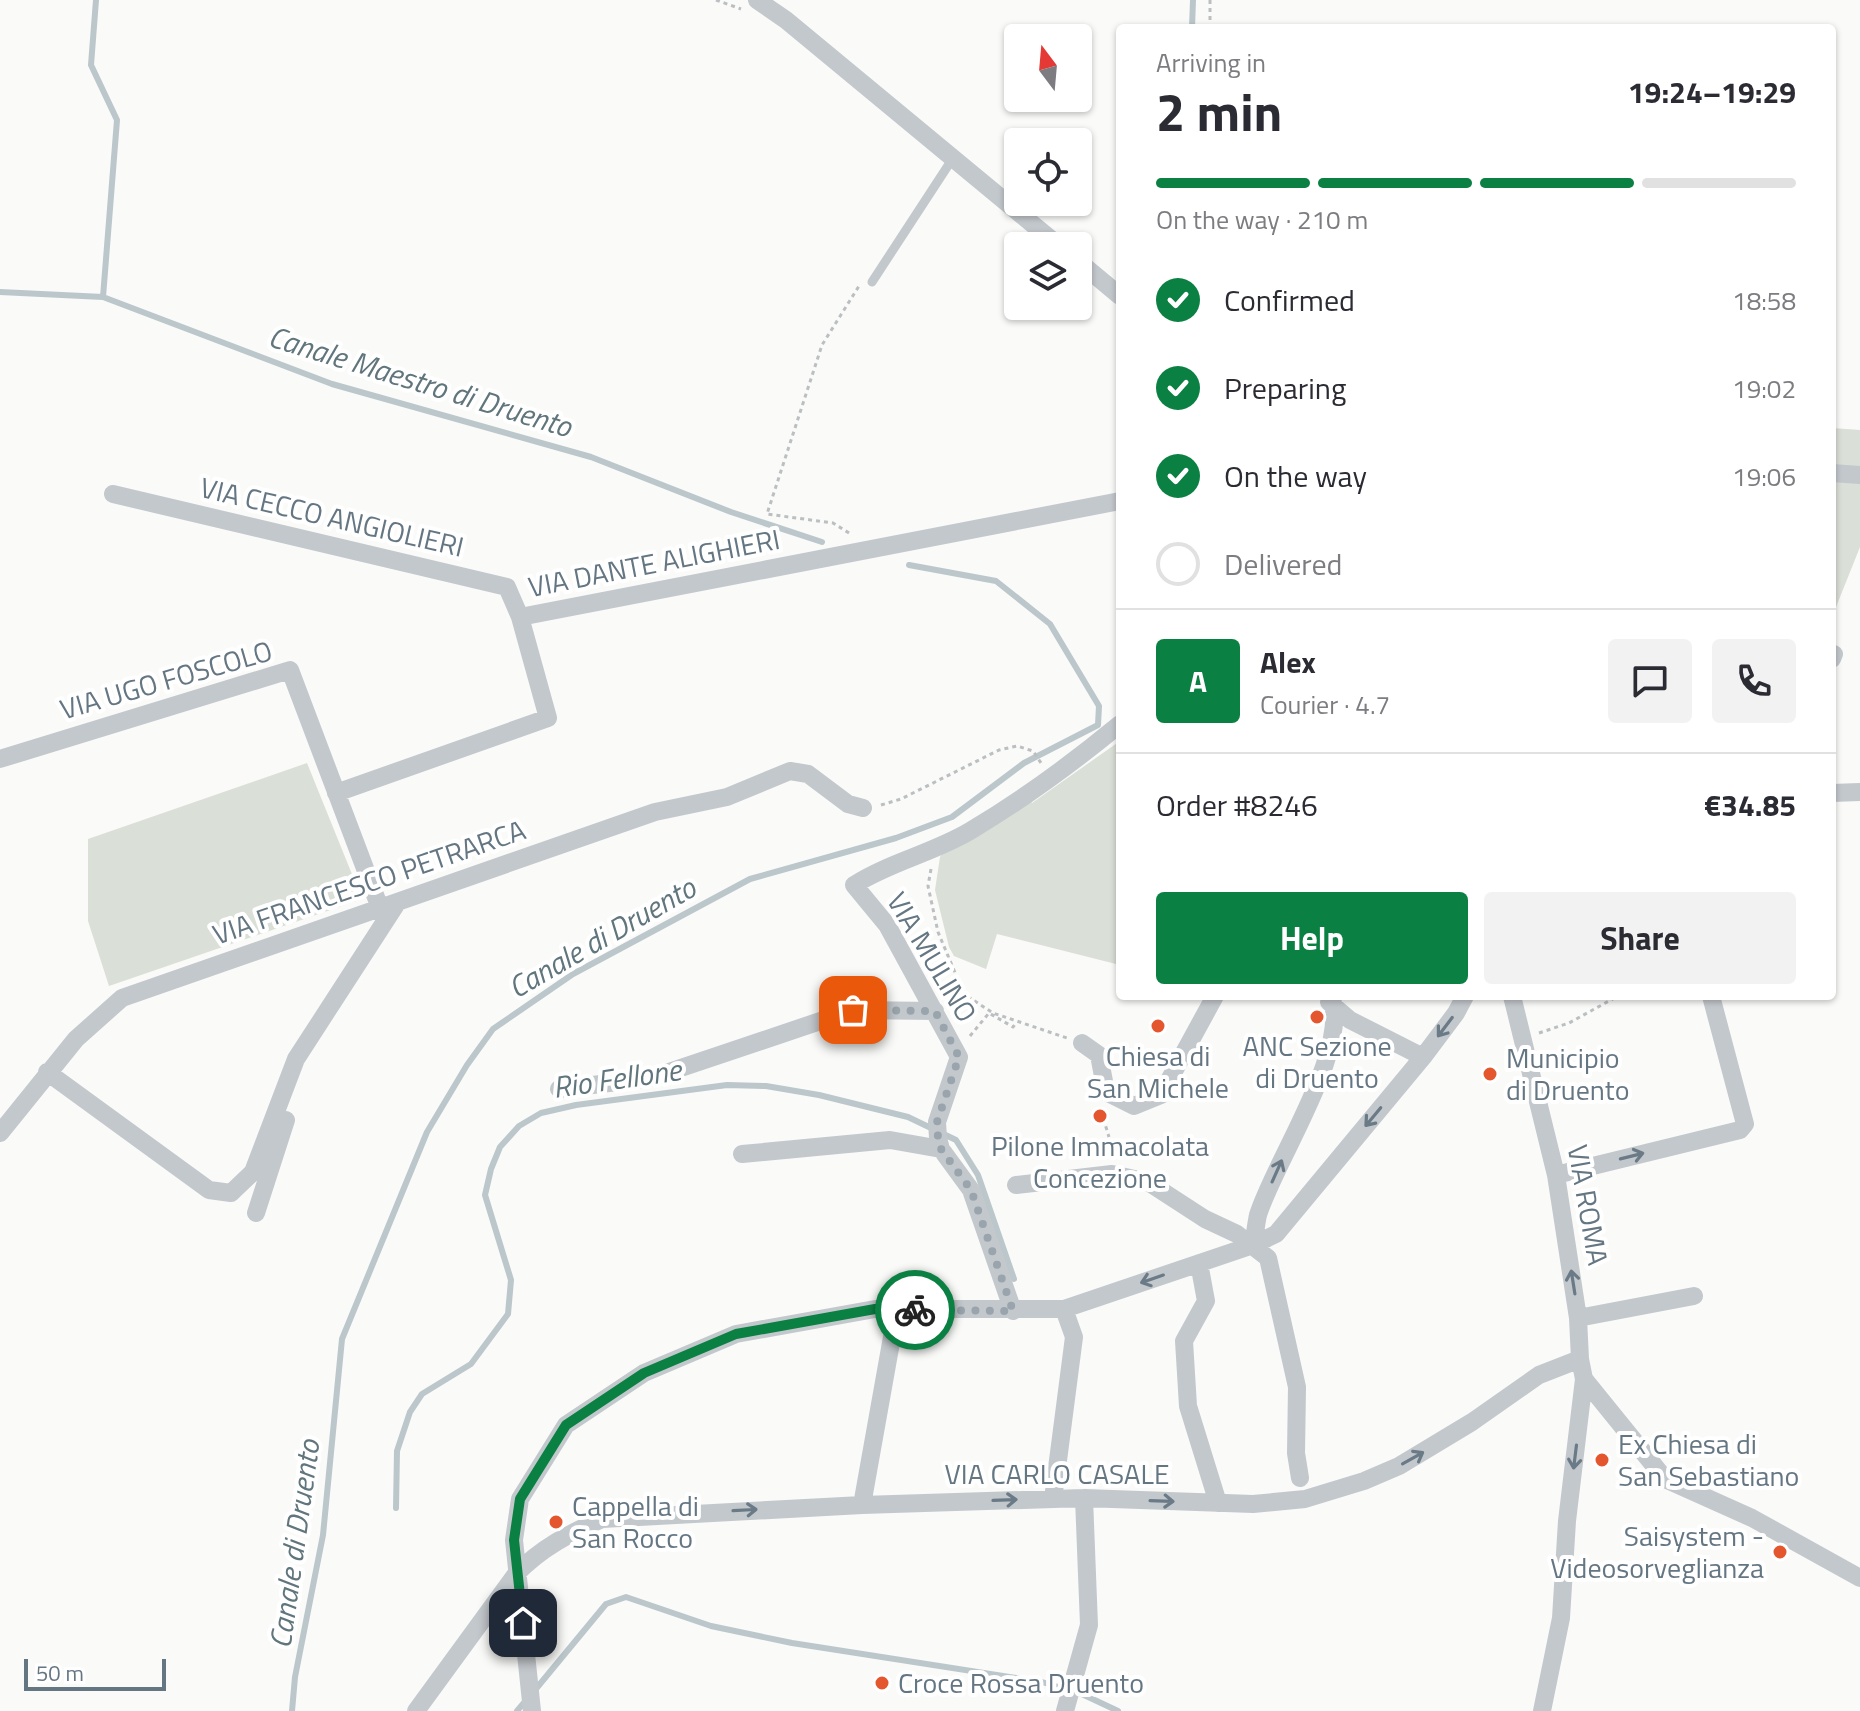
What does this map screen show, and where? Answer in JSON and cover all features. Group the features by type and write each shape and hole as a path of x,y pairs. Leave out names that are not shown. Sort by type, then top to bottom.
{"street":[{"path":"757,0 781,16 1042,232"},
{"path":"1092,273 1116,293"},
{"path":"1836,473 1860,475"},
{"name":"VIA CECCO ANGIOLIERI","path":"113,494 507,587 520,617"},
{"name":"VIA DANTE ALIGHIERI","path":"336,793 548,718 520,617 1116,502"},
{"name":"VIA UGO FOSCOLO","path":"0,759 290,670 336,793 395,903"},
{"name":"VIA MULINO","path":"939,1136 959,1057 887,925 854,885 876,871 969,832 1045,770 1081,755 1116,727"},
{"name":"VIA FRANCESCO PETRARCA","path":"0,1133 76,1039 122,998 655,812 727,797 790,771 808,774 848,804 863,808"},
{"path":"1836,793 1860,792"},
{"path":"47,1072 209,1190 231,1193 253,1172 296,1059 395,903"},
{"path":"256,1213 306,1066 395,903"},
{"path":"1082,1043 1099,1055 1106,1092 1134,1106 1161,1095 1213,1000"},
{"path":"1253,1245 1259,1214 1329,1054 1332,1000"},
{"path":"1334,1000 1350,1020 1423,1057"},
{"path":"532,1711 514,1540 520,1499 566,1425 644,1373 736,1334 875,1309 1064,1309 1253,1245 1276,1234 1423,1057 1463,1000"},
{"name":"VIA ROMA","path":"1513,1000 1556,1175 1584,1379"},
{"path":"1556,1175 1740,1130 1745,1124 1712,1000"},
{"path":"559,1089 651,1078 853,1010 935,1011"},
{"path":"742,1154 939,1136 971,1190 1013,1311"},
{"path":"1016,1185 1112,1174 1148,1182 1253,1245 1268,1258 1297,1387 1296,1453 1300,1478"},
{"path":"1199,1263 1206,1301 1184,1341 1188,1406 1218,1503"},
{"path":"1578,1318 1694,1296"},
{"path":"862,1505 897,1309"},
{"path":"1053,1499 1074,1337 1064,1309"},
{"name":"VIA CARLO CASALE","path":"416,1711 516,1574 535,1554 602,1519 862,1505 1084,1498 1281,1503 1333,1492 1364,1481 1431,1449 1539,1375 1580,1359"},
{"path":"1584,1379 1665,1479 1752,1518 1860,1578"},
{"path":"1542,1711 1561,1618 1567,1521 1584,1379"},
{"path":"1066,1706 1089,1625 1084,1498"}],"lane":[{"path":"875,278 953,158"}],"path":[{"path":"1210,0 1210,24"},
{"path":"875,278 865,276 822,345 767,514 833,523 876,549"},
{"path":"863,808 901,799 999,750 1017,746 1033,751 1045,770"},
{"path":"938,846 928,886 938,932 964,994 993,1013 1082,1043"},
{"path":"1542,1032 1569,1023 1611,1000"},
{"path":"959,1057 969,1038 989,1013 1013,1027 1017,1021"}],"shaded area":[{"path":"1836,428 1860,430 1860,547 1836,607"},
{"path":"1116,744 1116,964 997,934 986,969 954,956 949,947 935,890 940,857 946,847 1030,800 1032,803"},
{"path":"307,763 362,899 109,986 88,921 88,839"}],"waterway":[{"path":"96,0 91,65 117,120 103,297"},
{"path":"1192,24 1193,0"},
{"name":"Canale Maestro di Druento","path":"0,292 103,297 332,384 591,457 731,512 822,542"},
{"name":"Canale di Druento","path":"292,1711 295,1677 323,1535 342,1339 427,1132 467,1065 493,1029 573,974 750,879 896,838 952,817 1024,763 1098,725 1099,706 1050,624 996,581 909,565"},
{"name":"Rio Fellone","path":"396,1508 397,1451 410,1412 422,1394 471,1364 508,1314 511,1280 485,1195 500,1147 519,1126 541,1113 576,1105 727,1085 766,1086 819,1095 908,1117 956,1140 978,1175 1014,1279"},
{"name":"Canale di Druento","path":"535,1690 606,1604 626,1597 711,1626 792,1643 1042,1682 1084,1695 1118,1711"},
{"name":"Canale di Druento","path":"517,1711 528,1698"}],"way so far":[{"path":"853,1010 935,1011 943,1026 959,1057 937,1122 938,1138 941,1149 971,1190 1013,1311 915,1310"}],"place":[{"name":"ANC Sezione di Druento","path":"1317,1017"},
{"name":"Chiesa di San Michele","path":"1158,1026"},
{"name":"Municipio di Druento","path":"1490,1074"},
{"name":"Pilone Immacolata Concezione","path":"1100,1116"},
{"name":"Ex Chiesa di San Sebastiano","path":"1602,1460"},
{"name":"Cappella di San Rocco","path":"556,1522"},
{"name":"Saisystem - Videosorveglianza","path":"1780,1552"},
{"name":"Croce Rossa Druento","path":"882,1683"}],"route":[{"path":"523,1623 514,1540 520,1499 566,1425 644,1373 736,1334 875,1309 915,1310"}]}
